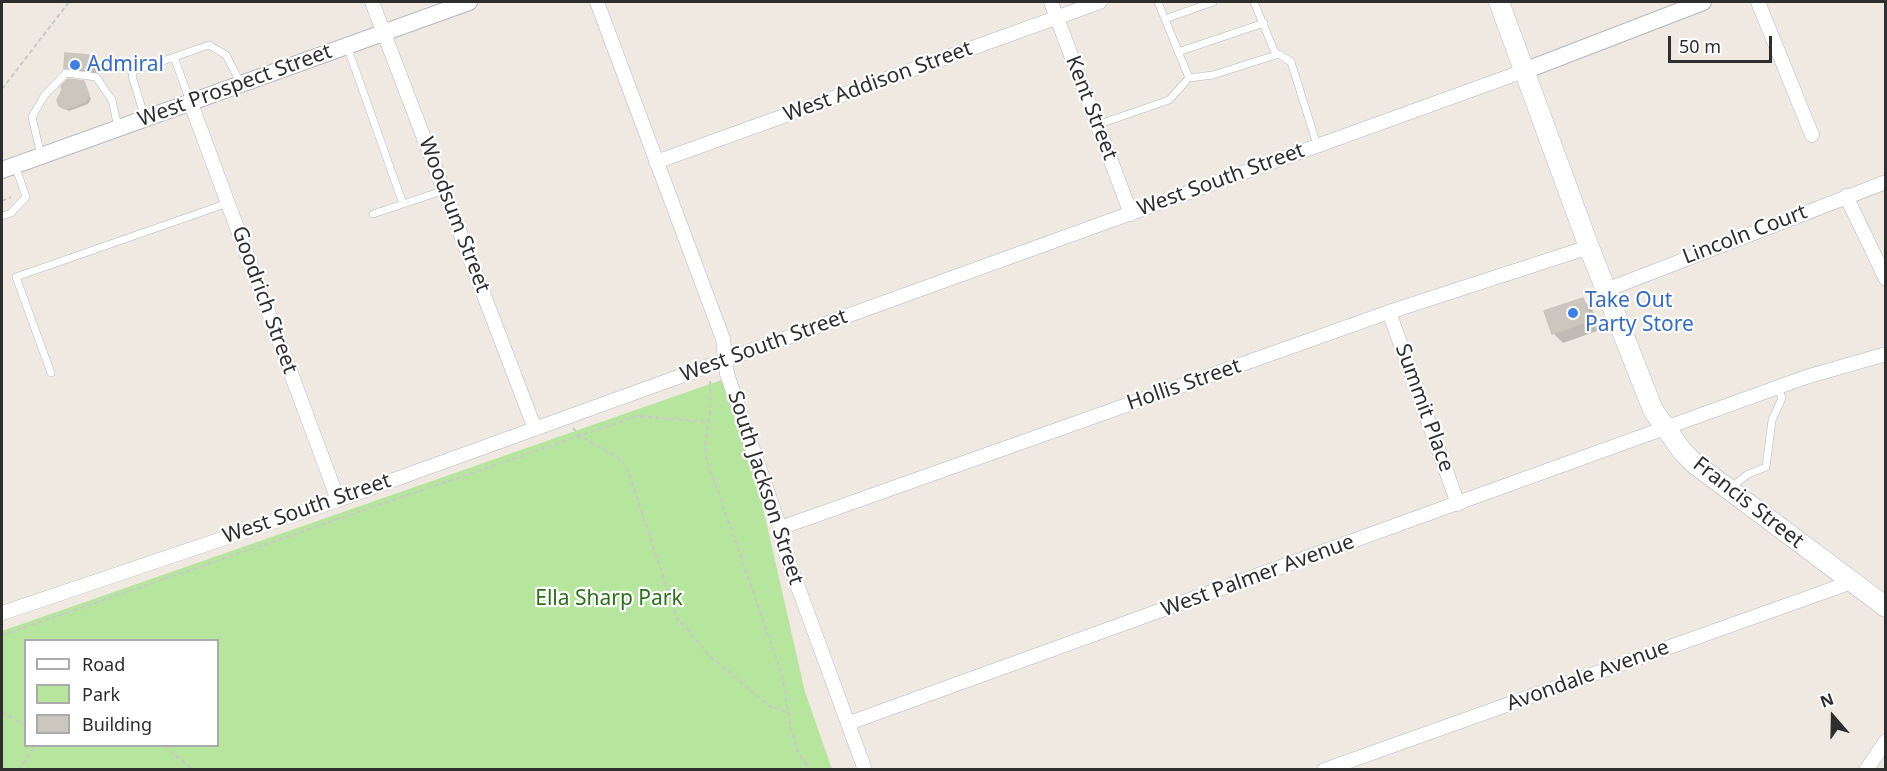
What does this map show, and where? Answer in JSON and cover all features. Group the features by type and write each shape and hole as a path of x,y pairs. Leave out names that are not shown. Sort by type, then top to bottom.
{"main road":[{"name":"Francis Street","path":"1499,2 1589,247 1653,410 1689,457 1728,490 1886,607"}],"street":[{"name":"Woodsum Street","path":"372,2 386,32 535,429"},
{"name":"West Prospect Street","path":"8,167 469,2"},
{"name":"South Jackson Street","path":"597,2 723,339 727,374 780,528 783,546 865,770"},
{"name":"Kent Street","path":"1051,2 1131,214"},
{"name":"West Addison Street","path":"656,162 1100,2"},
{"path":"1524,71 1703,2"},
{"path":"1758,2 1812,135"},
{"name":"West South Street","path":"2,613 338,500 1524,71"},
{"name":"Goodrich Street","path":"190,101 338,500"},
{"name":"Lincoln Court","path":"1606,290 1886,182"},
{"path":"1846,196 1886,279"},
{"name":"Hollis Street","path":"780,528 1389,312 1589,247"},
{"name":"Summit Place","path":"1389,312 1458,504"},
{"name":"West Palmer Avenue","path":"849,723 1778,387 1886,354"},
{"name":"Avondale Avenue","path":"1324,770 1852,582"},
{"path":"1866,770 1886,741"}],"lane":[{"path":"1158,2 1189,78"},
{"path":"1165,19 1213,2"},
{"path":"1254,2 1276,55"},
{"path":"1178,52 1264,23"},
{"path":"145,118 132,76 134,71 209,45 226,55 241,84"},
{"path":"347,46 403,204"},
{"path":"1097,125 1169,100 1189,78 1214,75 1279,54 1291,62 1317,144"},
{"path":"174,57 190,101"},
{"path":"41,156 32,117 44,96 66,73 96,77 112,100 118,127"},
{"path":"2,216 11,213 26,197 8,167"},
{"path":"373,214 445,190"},
{"path":"51,373 16,278 228,203"},
{"path":"1728,490 1748,474 1766,467 1772,420 1782,398 1778,387"}],"path":[{"path":"2,90 69,2"},
{"path":"710,381 706,458 782,674 798,752 810,770"},
{"path":"2,635 173,578 637,416 708,422"},
{"path":"565,418 579,435 619,458 627,468 677,618 709,655 769,706 789,713"},
{"path":"2,711 24,725"},
{"path":"18,770 34,747"},
{"path":"165,747 194,770"}],"green space":[{"name":"Ella Sharp Park","path":"733,376 805,692 832,769 2,769 2,631"}],"building":[{"path":"65,53 89,55 87,70 64,68"},
{"path":"68,79 84,81 89,95 85,102 65,109 59,106 57,100 62,90 61,86"},
{"path":"1583,298 1591,320 1552,334 1544,311"}],"place":[{"name":"Admiral","path":"75,65"},
{"name":"Take Out Party Store","path":"1573,313"}]}
